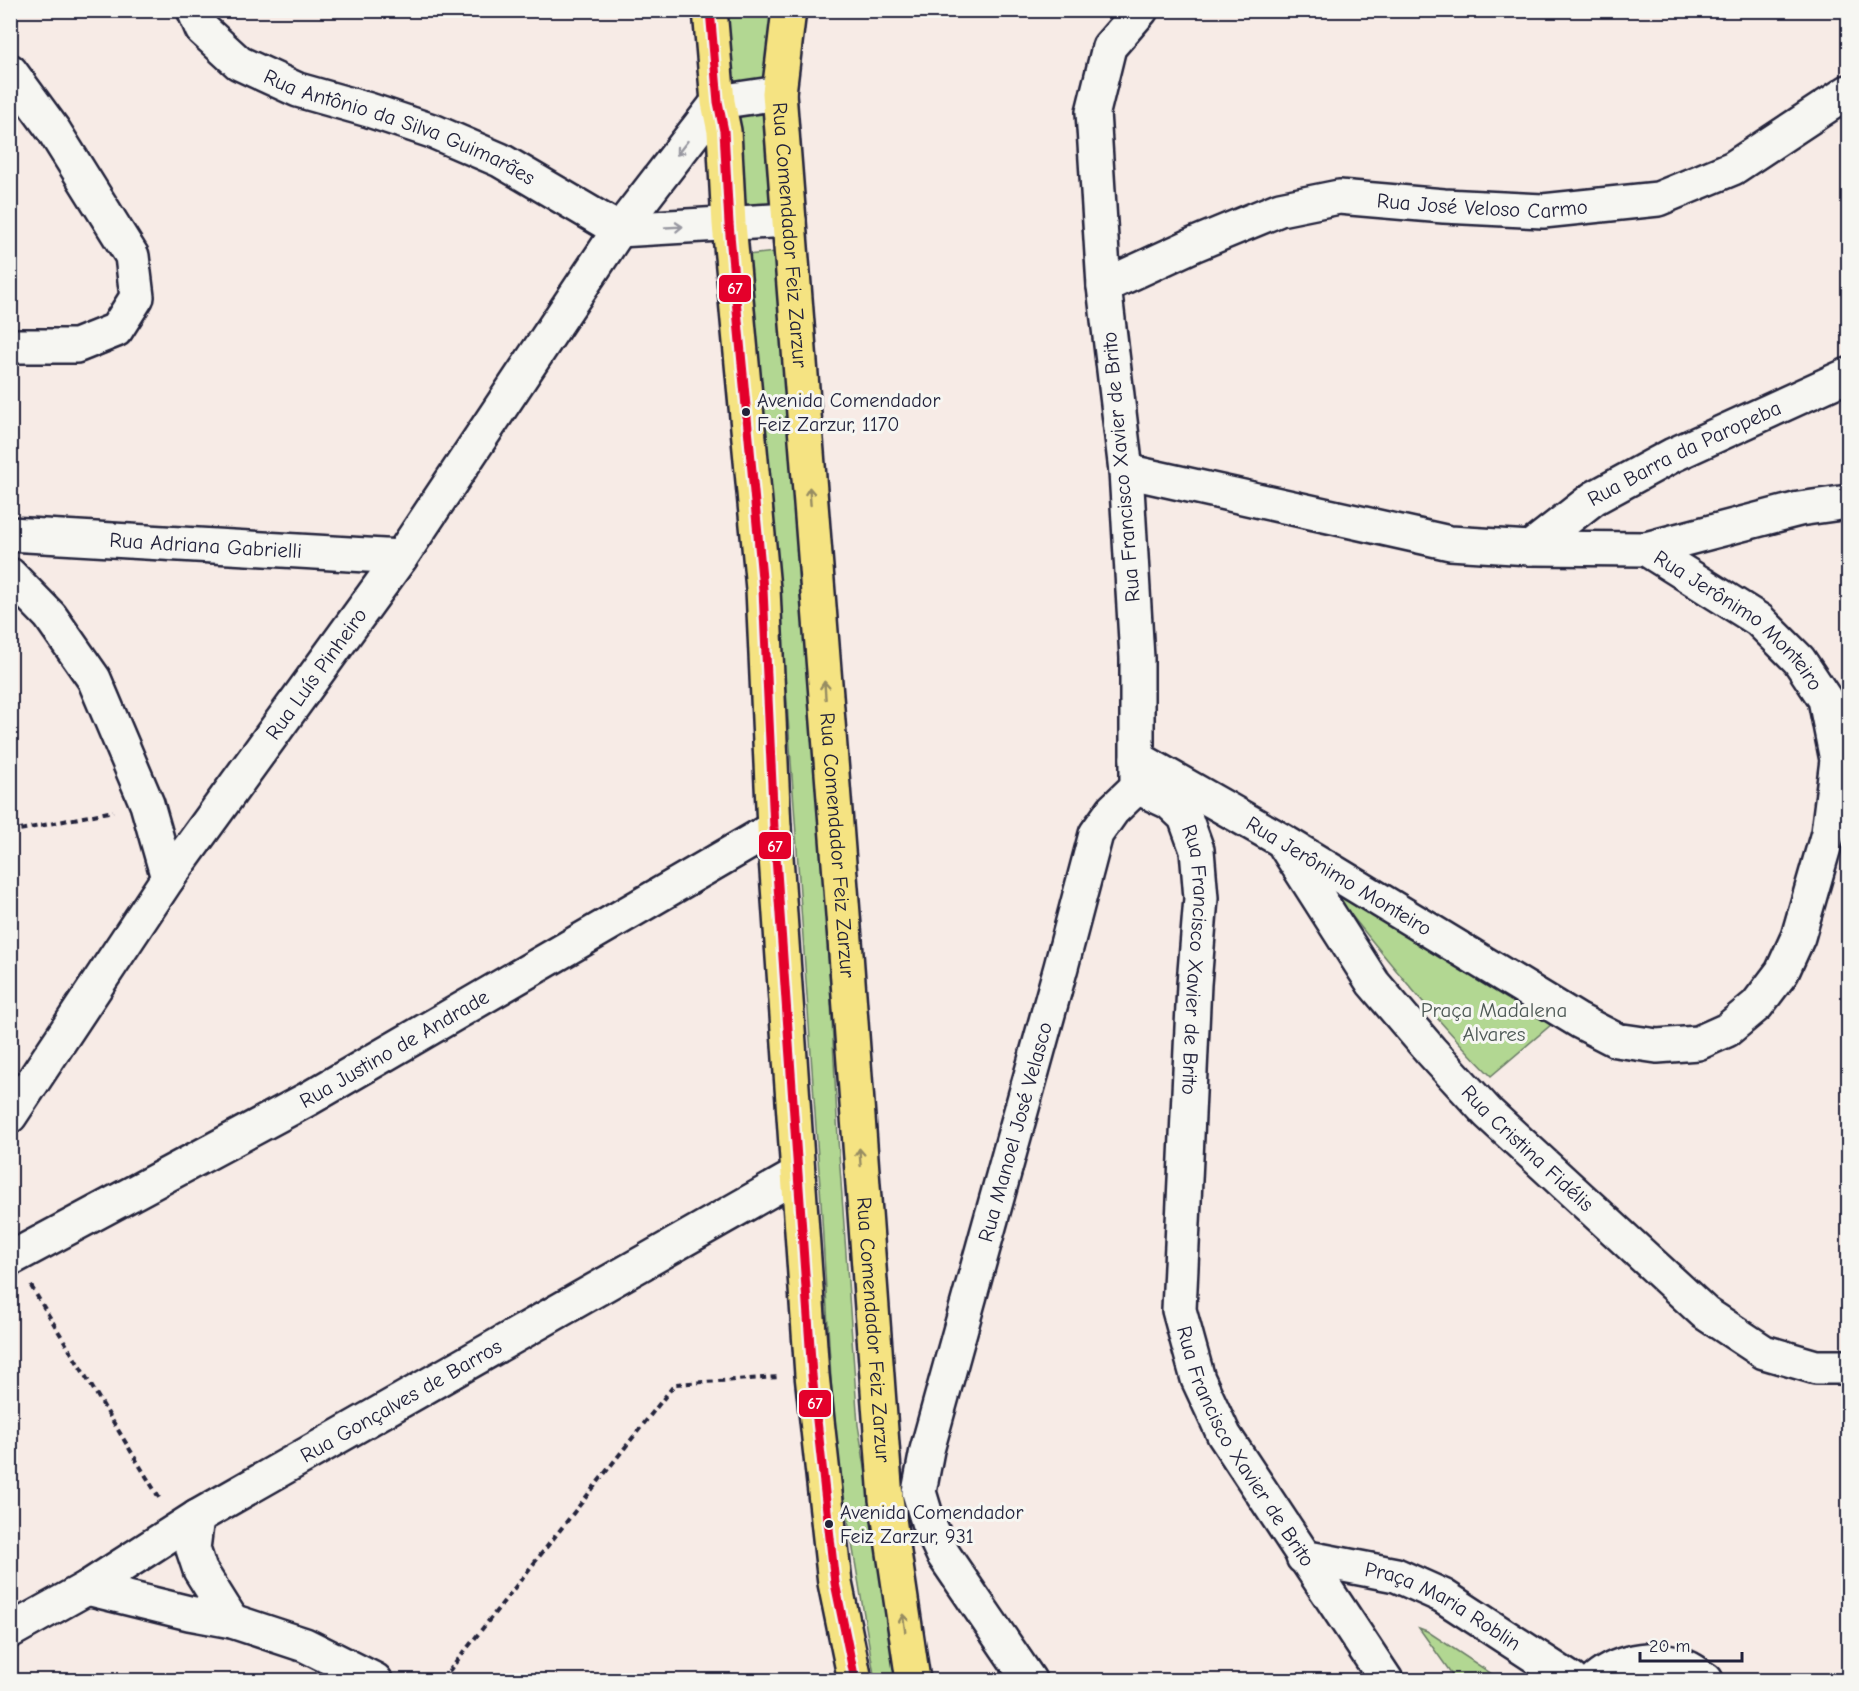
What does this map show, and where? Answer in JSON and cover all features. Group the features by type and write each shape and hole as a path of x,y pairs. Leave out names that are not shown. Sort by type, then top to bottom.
{"main road":[{"path":"710,10 718,102 724,131 729,224 763,589 774,828 813,1375 835,1583 855,1680"},
{"name":"Rua Comendador Feiz Zarzur","path":"789,10 778,93 886,1499 913,1680"}],"street":[{"name":"Rua Antônio da Silva Guimarães","path":"194,10 202,29 239,63 298,90 435,132 500,160 619,230"},
{"name":"Rua Francisco Xavier de Brito","path":"1141,10 1109,47 1093,112 1104,286 1125,471 1137,658 1137,772 1185,817 1197,850 1200,888 1179,1310 1198,1379 1224,1436 1386,1680"},
{"path":"10,71 54,131 132,256 137,297 116,330 76,346 10,346"},
{"name":"Rua José Veloso Carmo","path":"1104,286 1193,245 1280,209 1340,197 1444,206 1543,211 1658,199 1733,168 1848,92"},
{"path":"718,102 778,93"},
{"name":"Rua Luís Pinheiro","path":"10,1116 168,878 400,557 619,230 718,102"},
{"path":"619,230 789,220"},
{"name":"Rua Barra da Paropeba","path":"1530,548 1594,498 1663,460 1848,375"},
{"name":"Rua Jerônimo Monteiro","path":"1125,471 1450,543 1530,548 1646,549 1759,620 1800,660 1825,699 1836,760 1828,833 1801,927 1782,972 1757,1005 1726,1030 1698,1043 1657,1046 1616,1040 1579,1022 1281,840 1137,772"},
{"path":"1646,549 1799,509 1848,502"},
{"name":"Rua Adriana Gabrielli","path":"10,534 400,557"},
{"path":"10,575 50,616 93,679 147,804 168,878"},
{"name":"Rua Manoel José Velasco","path":"919,1492 927,1450 1096,834 1137,772"},
{"name":"Rua Justino de Andrade","path":"12,1258 308,1099 774,828"},
{"name":"Rua Cristina Fidélis","path":"1281,840 1373,983 1488,1113 1704,1313 1764,1352 1816,1367 1848,1367"},
{"name":"Rua Gonçalves de Barros","path":"10,1631 87,1588 187,1522 797,1175"},
{"path":"886,1499 919,1492 928,1522 943,1554 1029,1680"},
{"path":"187,1522 200,1570 232,1621"},
{"name":"Praça Maria Roblin","path":"1303,1557 1396,1575 1443,1596 1572,1680"},
{"path":"87,1588 232,1621 305,1645 375,1680"},
{"path":"1596,1680 1608,1671 1634,1661 1663,1660 1690,1669 1706,1680"}],"path":[{"path":"10,832 147,804"},
{"path":"12,1258 187,1522"},
{"path":"442,1680 675,1384 813,1375"}],"green space":[{"path":"719,11 771,11 765,81 730,84"},
{"path":"769,107 774,207 744,216 732,114"},
{"path":"775,252 813,649 838,1139 858,1425 900,1680 875,1680 838,1460 833,1415 821,1201 786,688 747,255"},
{"name":"Praça Madalena Alvares","path":"1308,861 1559,1018 1491,1076 1374,944"},
{"path":"1419,1628 1427,1631 1501,1680 1456,1680"}],"transit line":[{"name":"67","path":"710,10 718,102 724,131 729,224 763,589 774,828 812,1375 835,1583 855,1680"}],"place":[{"name":"Avenida Comendador Feiz Zarzur, 1170","path":"746,412"},
{"name":"Avenida Comendador Feiz Zarzur, 931","path":"829,1524"}]}
